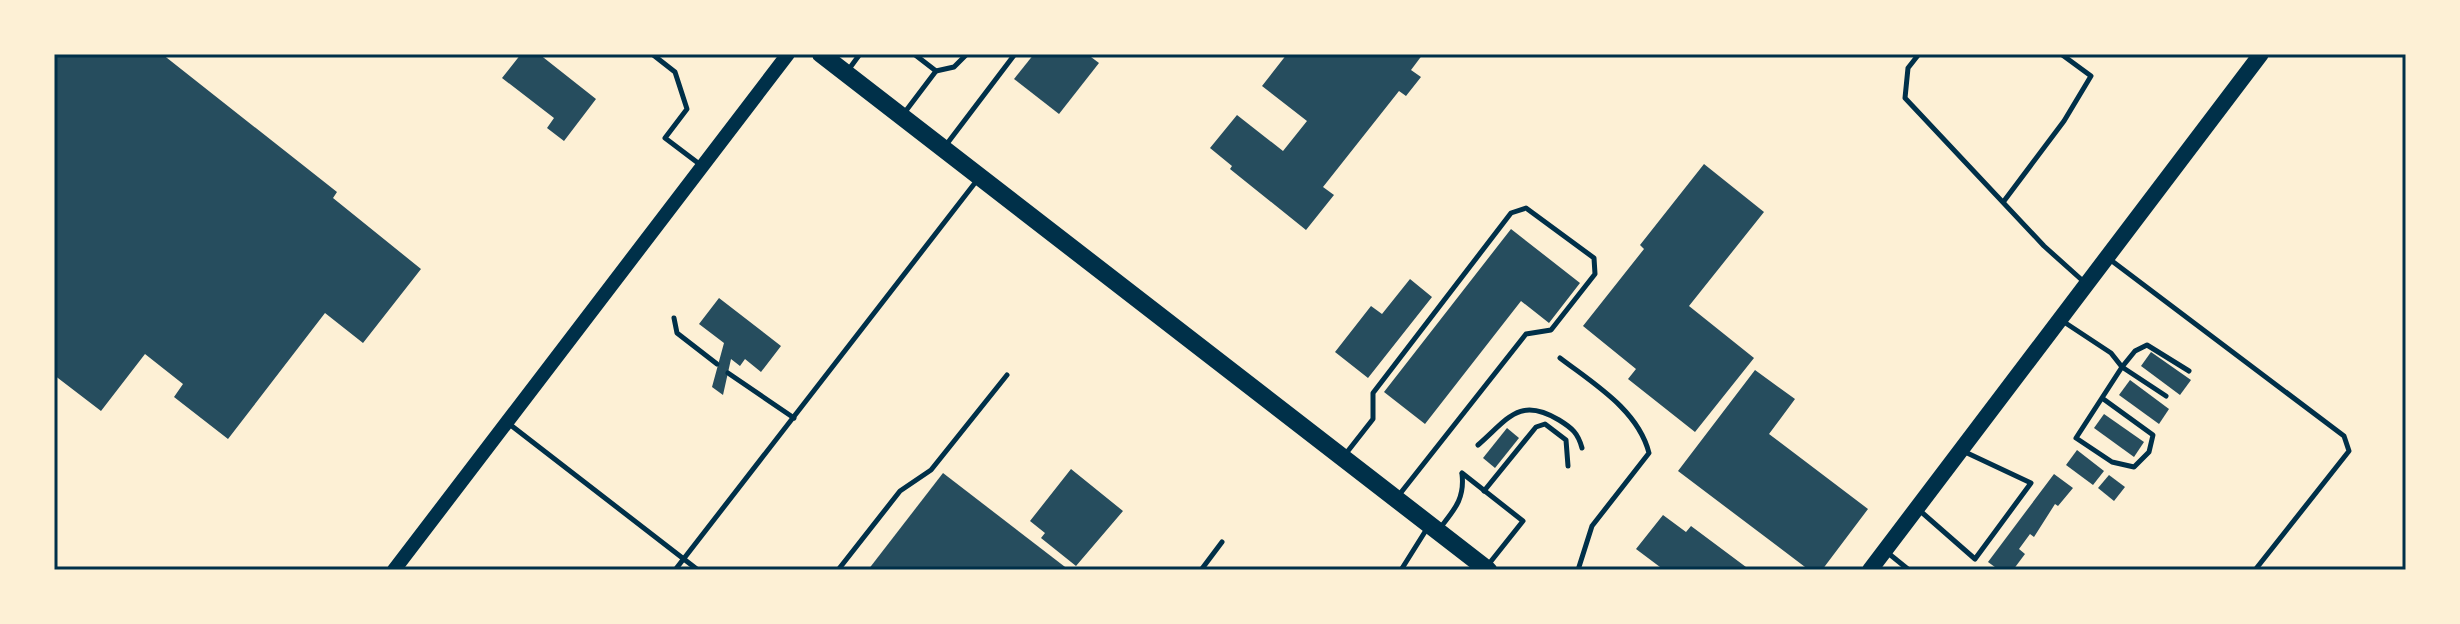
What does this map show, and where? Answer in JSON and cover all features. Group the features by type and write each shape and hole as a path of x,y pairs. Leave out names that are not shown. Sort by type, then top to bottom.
{"highway":[{"path":"821,54 1487,569"}],"main road":[{"path":"1870,570 2261,54"}],"street":[{"path":"394,570 788,54"}],"lane":[{"path":"652,54 675,72 687,109 665,138 702,167"},
{"path":"846,73 860,54"},
{"path":"914,54 936,71"},
{"path":"901,117 936,71 954,67 967,54"},
{"path":"943,149 1015,54"},
{"path":"1919,54 1908,68 1905,98 2044,246 2087,284"},
{"path":"2004,201 2064,121 2091,76 2061,54"},
{"path":"675,570 979,178"},
{"path":"1343,458 1373,419 1373,393 1511,213 1526,208 1594,258 1595,274 1551,330 1526,334 1396,499"},
{"path":"2107,257 2344,436 2349,451 2255,570"},
{"path":"674,318 677,333 717,364"},
{"path":"2060,320 2111,353 2122,367 2166,396"},
{"path":"2102,398 2153,435 2149,452 2134,467 2112,462 2076,438 2122,367 2135,351 2147,345 2189,371"},
{"path":"1560,358 1634,420 1645,435 1649,453 1592,526 1578,570"},
{"path":"728,373 794,418"},
{"path":"838,570 900,491 931,470 1007,375"},
{"path":"1478,445 1520,408 1539,408 1571,427 1579,435 1582,448"},
{"path":"507,422 698,570"},
{"path":"1484,491 1536,427 1545,424 1566,440 1568,466"},
{"path":"1917,509 1975,559 2031,483 1961,450"},
{"path":"1401,570 1433,528 1460,503 1464,490 1462,473 1523,521 1487,569"},
{"path":"1201,570 1222,542"},
{"path":"1885,551 1909,570"}],"building":[{"path":"54,54 162,54 337,192 333,198 421,269 363,343 325,313 228,439 174,397 183,384 145,354 101,411 54,375"},
{"path":"521,54 539,54 596,99 564,141 547,128 554,118 502,78"},
{"path":"1034,54 1087,54 1099,63 1059,114 1014,79"},
{"path":"1287,54 1358,57 1423,54 1411,70 1421,77 1406,96 1399,91 1323,187 1334,195 1306,230 1230,169 1232,166 1210,148 1237,115 1283,151 1307,121 1262,86"},
{"path":"1704,164 1764,212 1689,306 1754,358 1695,432 1628,379 1636,369 1583,326 1644,249 1640,245"},
{"path":"1511,229 1580,283 1549,323 1521,301 1425,424 1384,392"},
{"path":"1410,279 1432,297 1368,378 1335,352 1371,306 1382,314"},
{"path":"719,298 781,346 761,372 745,359 740,366 731,359 723,395 712,387 724,343 699,324"},
{"path":"2151,352 2191,380 2180,395 2141,366"},
{"path":"1755,370 1795,399 1769,434 1868,509 1822,570 1809,570 1678,471"},
{"path":"2130,380 2169,409 2159,424 2119,395"},
{"path":"2104,414 2144,442 2134,457 2094,428"},
{"path":"1507,428 1519,438 1495,468 1483,458"},
{"path":"2077,450 2104,471 2093,485 2066,465"},
{"path":"1071,469 1123,511 1076,566 1041,538 1045,533 1030,521"},
{"path":"943,473 1069,570 868,570"},
{"path":"2054,474 2073,488 2058,506 2055,504 2034,537 2030,534 2019,549 2025,554 2013,570 1999,570 1988,562"},
{"path":"2109,475 2125,487 2114,501 2098,488"},
{"path":"1663,515 1686,532 1691,526 1750,570 1664,570 1636,549"}]}
